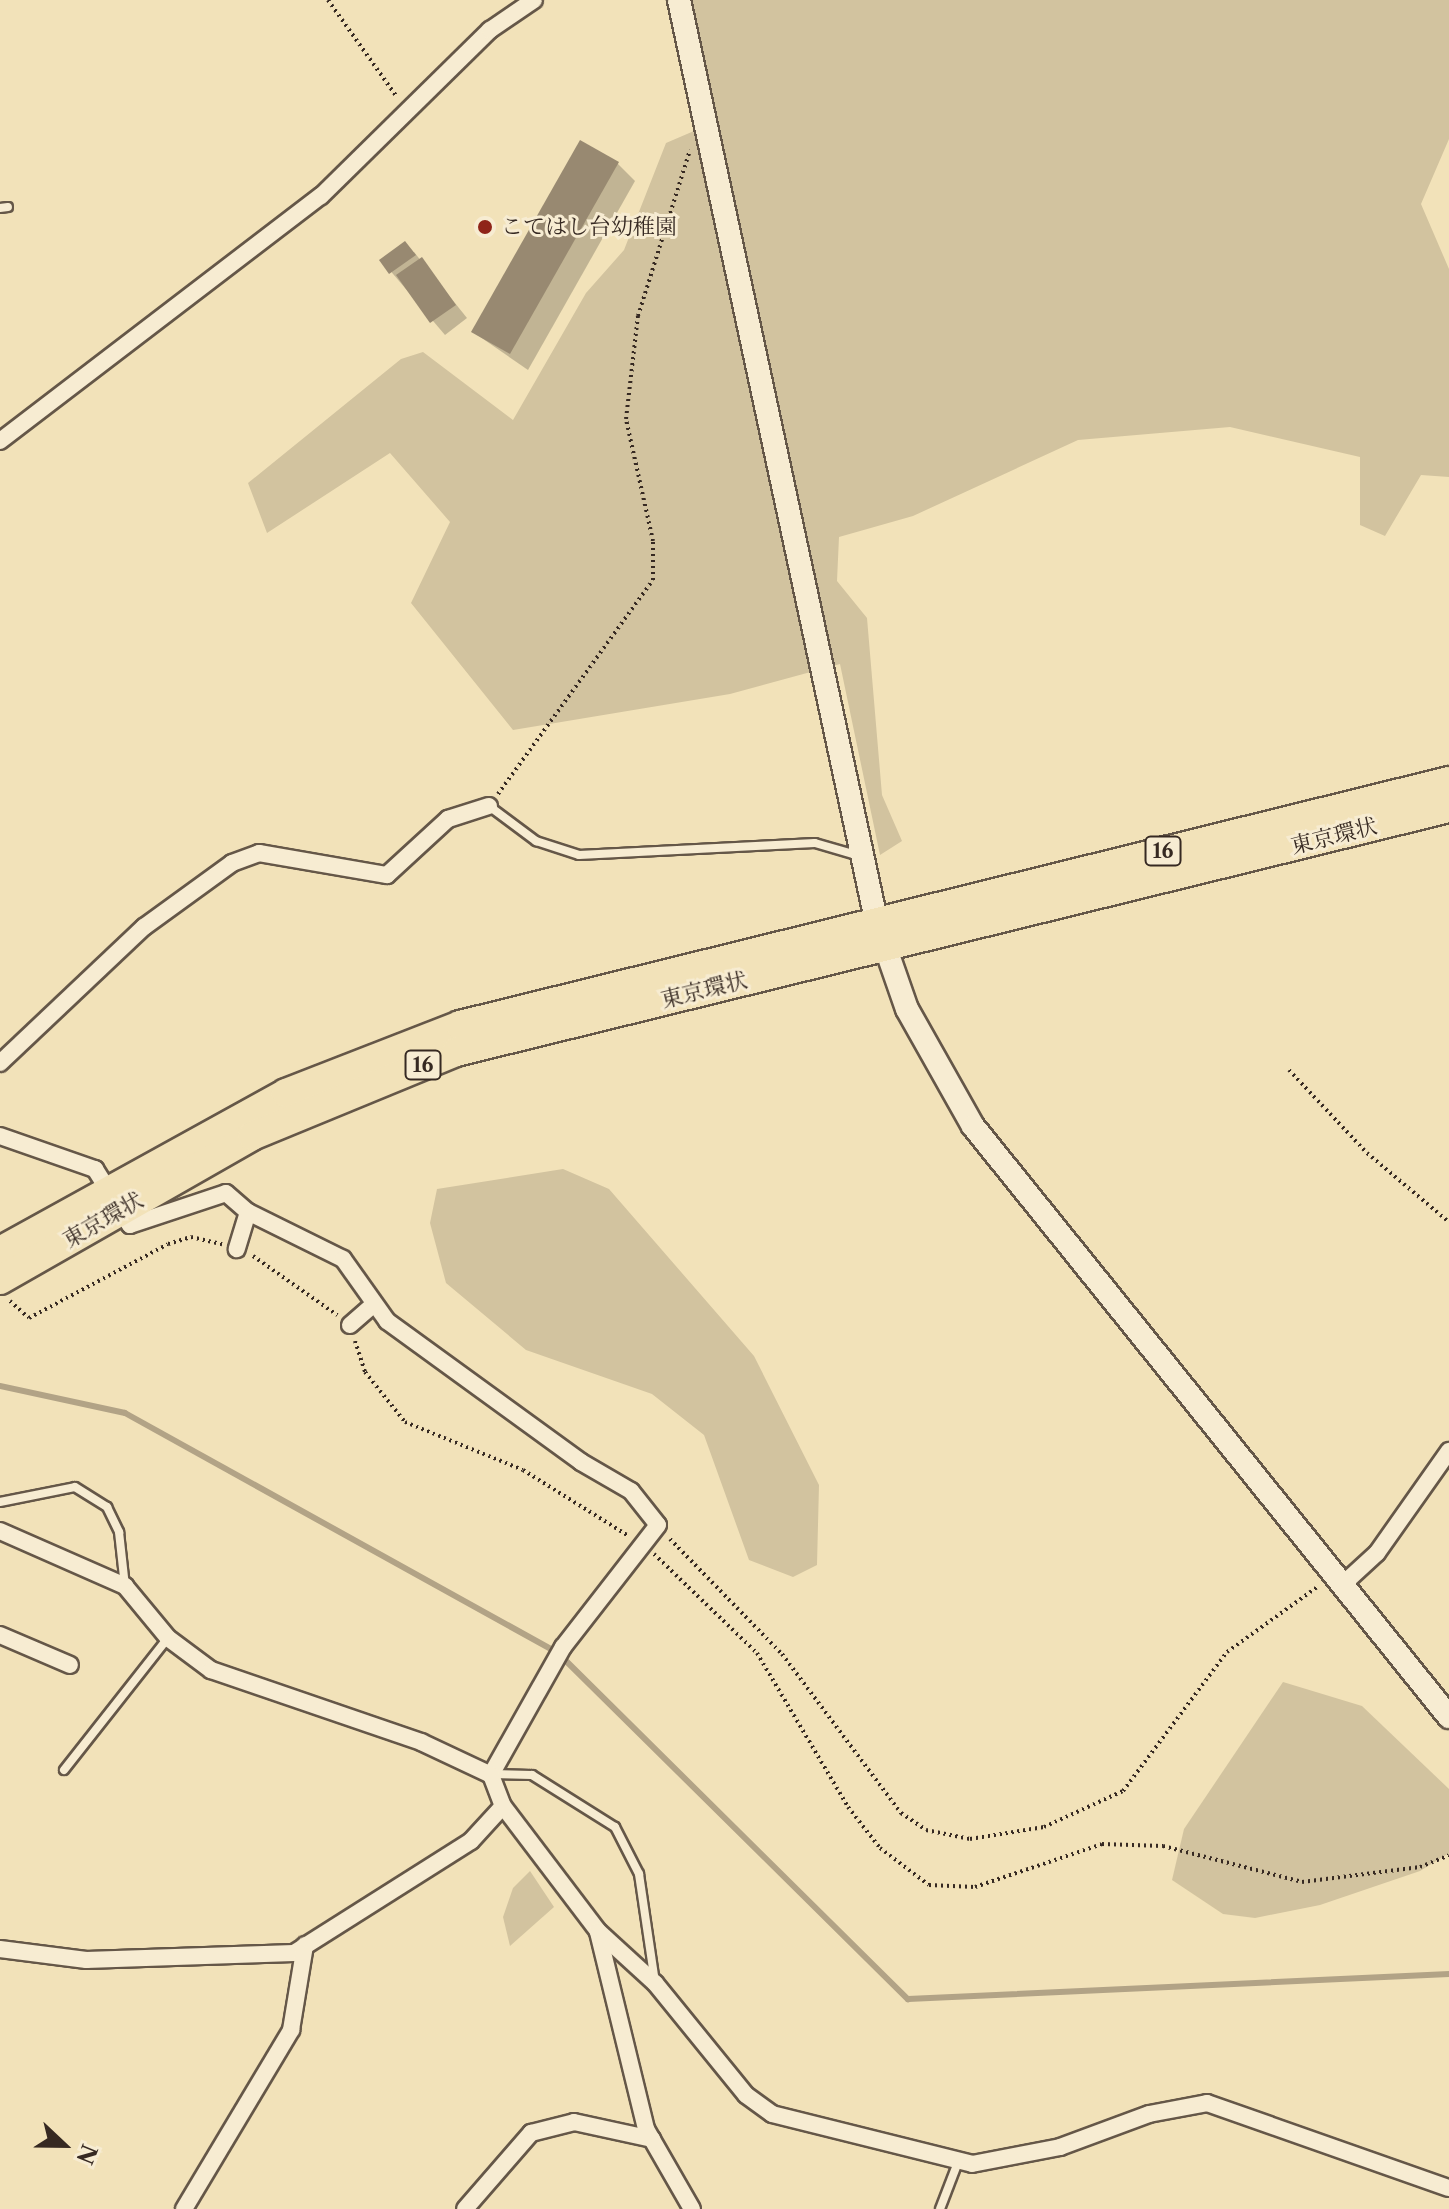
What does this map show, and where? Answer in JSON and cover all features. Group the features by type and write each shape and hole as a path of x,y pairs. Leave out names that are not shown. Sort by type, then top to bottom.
{"highway":[{"name":"東京環状","path":"0,1251 322,1103 456,1052 879,933 1449,781"},
{"name":"東京環状","path":"879,933 1449,808"},
{"name":"東京環状","path":"3,1289 114,1198"}],"street":[{"path":"0,441 321,196 490,30 534,0"},
{"path":"679,0 879,933 907,1009 967,1117 1336,1581 1449,1717"},
{"path":"0,1063 144,927 232,863 259,853 387,875 448,819 489,806"},
{"path":"0,1136 95,1169 130,1225 143,1224 226,1193 248,1212 343,1259 373,1305 438,1363 631,1491 658,1525 563,1647 491,1775"},
{"path":"237,1249 248,1212"},
{"path":"350,1325 373,1305"},
{"path":"1336,1581 1377,1553 1449,1451"},
{"path":"0,1531 125,1586 168,1638 211,1670 421,1742 491,1775 503,1806 598,1931 655,1983 746,2095 772,2114 958,2162 1003,2162 1207,2103 1449,2188"},
{"path":"0,1635 70,1665"},
{"path":"0,1949 86,1960 257,1959 305,1945 462,1848 503,1806"},
{"path":"598,1931 652,2139 692,2209"},
{"path":"184,2209 291,2030 305,1945"},
{"path":"465,2209 531,2133 574,2122 652,2139"}],"lane":[{"path":"489,806 536,841 579,855 815,843 863,857"},
{"path":"0,1502 75,1487 107,1507 119,1532 125,1586"},
{"path":"64,1770 168,1638"},
{"path":"491,1775 532,1775 615,1827 639,1874 655,1983"},
{"path":"940,2209 958,2162"}],"path":[{"path":"328,0 384,85 410,109"},
{"path":"489,806 653,580 653,541 626,419 638,316 703,110"},
{"path":"1289,1070 1367,1153 1449,1222"},
{"path":"3,1289 29,1318 168,1244 191,1237 237,1249 299,1283 350,1325 365,1372 405,1422 523,1470 643,1545 757,1653 848,1807 880,1848 929,1885 975,1887 1102,1844 1163,1846 1302,1882 1412,1868 1449,1855"},
{"path":"658,1525 782,1654 901,1813 926,1830 970,1839 1044,1827 1123,1791 1227,1652 1336,1581"}],"shaded area":[{"path":"680,0 1449,0 1449,139 1421,204 1449,269 1449,477 1421,475 1385,536 1360,525 1360,457 1230,427 1078,440 913,516 839,537 837,581 867,618 882,795 902,841 880,855 840,664 730,694 513,730 411,603 450,522 390,453 267,533 248,483 401,359 423,352 513,420 586,293 624,250 666,143 715,122"},
{"path":"563,1169 609,1189 754,1356 819,1485 817,1565 793,1577 749,1560 704,1435 652,1394 526,1350 446,1283 430,1223 437,1189"},
{"path":"1283,1682 1362,1706 1449,1789 1449,1853 1420,1871 1320,1905 1255,1918 1223,1914 1172,1880 1184,1829"},
{"path":"530,1871 554,1907 510,1946 503,1917 513,1888"}],"building":[{"path":"580,140 619,162 510,354 471,332"},
{"path":"405,241 416,255 389,274 379,260"},
{"path":"422,257 456,305 430,323 396,275"}],"waterway":[{"path":"0,1386 125,1413 559,1654 908,1999 1449,1974"}],"place":[{"name":"こてはし台幼稚園","path":"485,227"}]}
